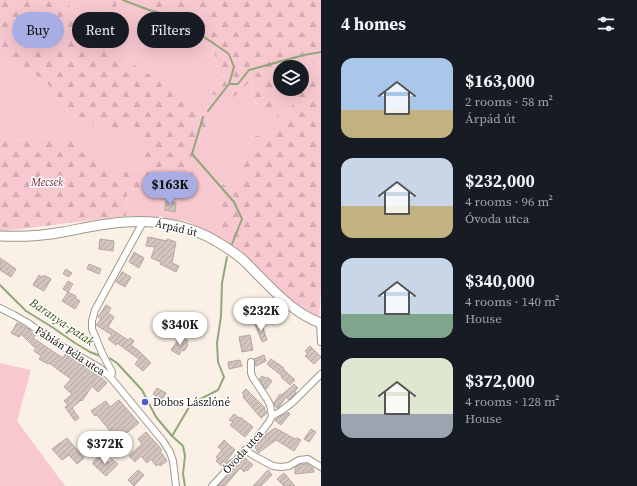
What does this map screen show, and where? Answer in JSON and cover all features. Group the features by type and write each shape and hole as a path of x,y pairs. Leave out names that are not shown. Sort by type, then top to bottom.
{"main road":[{"name":"Árpád út","path":"0,236 30,236 126,222 165,224 189,229 214,240 234,252 292,307 320,323"}],"street":[{"path":"110,378 112,372 94,335 92,321 95,310 143,222"},
{"name":"Fábián Béla utca","path":"0,308 28,323 56,343 100,368 110,378 163,441 170,452 173,461 176,486"},
{"path":"320,323 321,342"},
{"path":"251,362 252,378 267,399 272,416"},
{"name":"Óvoda utca","path":"212,486 256,439 272,416 293,402 321,374"},
{"path":"245,450 273,466 290,466 299,460 308,459 321,467"}],"green space":[{"name":"Mecsek","path":"0,0 66,0 73,12 72,48 113,48 137,67 194,103 210,120 199,140 203,161 184,187 149,193 127,188 126,216 0,231 0,140 68,138 86,144 116,170 144,171 144,147 138,134 81,120 71,115 47,83 28,70 0,59"},
{"path":"66,0 99,0 98,11 96,12 73,12"},
{"name":"Mecsek","path":"99,0 118,0 114,12 96,12 98,11"},
{"path":"118,0 144,0 161,12 137,12 137,48 205,48 205,43 213,49 218,68 216,77 210,85 242,90 246,84 251,86 256,104 279,112 273,102 273,96 298,96 270,138 253,135 234,192 219,180 227,216 217,236 186,221 126,216 127,188 149,193 195,171 203,161 199,140 210,120 113,48 129,48 129,12 114,12"},
{"path":"144,0 321,0 321,62 309,62 309,60 273,60 273,102 279,111 278,117 271,117 263,112 259,107 255,100 251,86 247,84 238,94 230,98 221,97 208,92 210,85 216,77 218,68 213,49 205,43 205,12 161,12"},
{"path":"0,59 28,70 47,83 71,115 81,120 138,134 144,147 144,171 116,170 68,138 0,140"},
{"path":"309,62 321,62 321,73 312,76 309,80"},
{"path":"321,73 321,290 319,321 299,310 217,236 227,216 217,207 218,180 234,192 253,135 270,138 298,96 309,96 309,80 312,76"},
{"path":"0,363 31,370 17,421 65,486 0,486"}],"building":[{"path":"166,201 176,203 175,212 165,210"},
{"path":"148,237 167,241 167,239 176,242 172,263 179,266 176,272 160,264 161,262 151,258 155,247 146,246"},
{"path":"100,239 114,241 113,251 99,249"},
{"path":"134,252 144,258 139,268 129,262"},
{"path":"0,258 16,269 11,277 0,270"},
{"path":"89,264 101,269 99,274 87,269"},
{"path":"66,269 72,273 69,277 63,274"},
{"path":"122,272 131,277 125,287 116,282"},
{"path":"39,275 42,277 44,275 51,279 44,291 33,285"},
{"path":"68,281 73,284 68,292 63,289"},
{"path":"68,292 76,296 75,298 80,301 75,309 62,301"},
{"path":"106,305 111,308 108,313 114,317 108,327 128,340 130,338 134,341 131,345 151,363 143,371 135,364 139,359 117,343 116,345 108,339 112,335 96,325 101,319 98,317"},
{"path":"261,322 267,340 262,342 255,324"},
{"path":"17,323 29,329 35,336 33,338 63,358 65,354 96,375 97,373 107,383 98,392 92,386 82,401 81,400 72,408 79,418 75,421 65,407 68,405 64,401 72,394 64,387 71,379 49,363 48,364 39,359 41,356 34,351 36,348 21,334 19,337 11,333"},
{"path":"250,335 253,350 242,352 239,337"},
{"path":"181,336 188,341 188,345 179,355 171,350"},
{"path":"310,346 321,357 314,364 305,356 308,354 305,351"},
{"path":"264,355 266,361 256,366 254,359"},
{"path":"271,359 284,368 283,369 295,380 290,385 281,377 282,376 267,364"},
{"path":"240,360 242,366 229,369 228,362"},
{"path":"262,376 267,377 272,381 266,389 259,379"},
{"path":"294,384 298,388 295,391 296,393 289,400 286,397 277,408 274,403 280,394 282,395"},
{"path":"157,388 166,393 162,400 153,394"},
{"path":"246,389 265,408 264,409 267,413 261,418 243,397 244,395 242,393"},
{"path":"119,400 139,423 114,443 106,435 110,431 97,415 95,416 91,411 106,401 110,407"},
{"path":"288,412 290,414 281,425 275,420"},
{"path":"234,414 253,427 245,437 230,425 233,422 229,420"},
{"path":"275,428 295,439 297,438 301,440 294,451 276,440 258,453 255,447 264,436"},
{"path":"311,429 316,432 309,442 304,439"},
{"path":"146,432 162,450 160,451 167,461 160,466 159,464 156,466 151,459 147,463 141,456 135,462 129,456 142,444 138,439"},
{"path":"67,438 84,458 77,464 69,455 62,460 52,449"},
{"path":"224,440 235,450 223,465 231,459 223,467 216,461 218,459 216,457 222,450 218,447"},
{"path":"100,455 109,463 112,459 118,464 106,476 93,464 93,462"},
{"path":"245,458 253,465 244,472 240,468 225,486 218,486"},
{"path":"300,464 307,464 313,468 314,472 295,474 295,468"},
{"path":"138,470 144,475 134,486 128,480"},
{"path":"268,470 272,475 261,486 253,486"},
{"path":"284,473 295,486 284,486 277,479"}],"waterway":[{"path":"123,0 149,10 175,17 229,54 234,67 229,84 208,111"},
{"path":"229,84 238,84 249,70 304,55 321,52"},
{"path":"203,117 192,154 234,202 242,219 232,244"},
{"path":"172,436 191,404 218,390 224,377 218,362 217,343 221,316 222,283 227,257"},
{"name":"Baranya-patak","path":"0,285 26,311 90,352 103,357"},
{"name":"Baranya-patak","path":"107,358 117,363 142,390 156,417 172,436 183,446 185,456 183,474 185,486"}],"place":[{"name":"Dobos Lászlóné","path":"145,402"}]}
